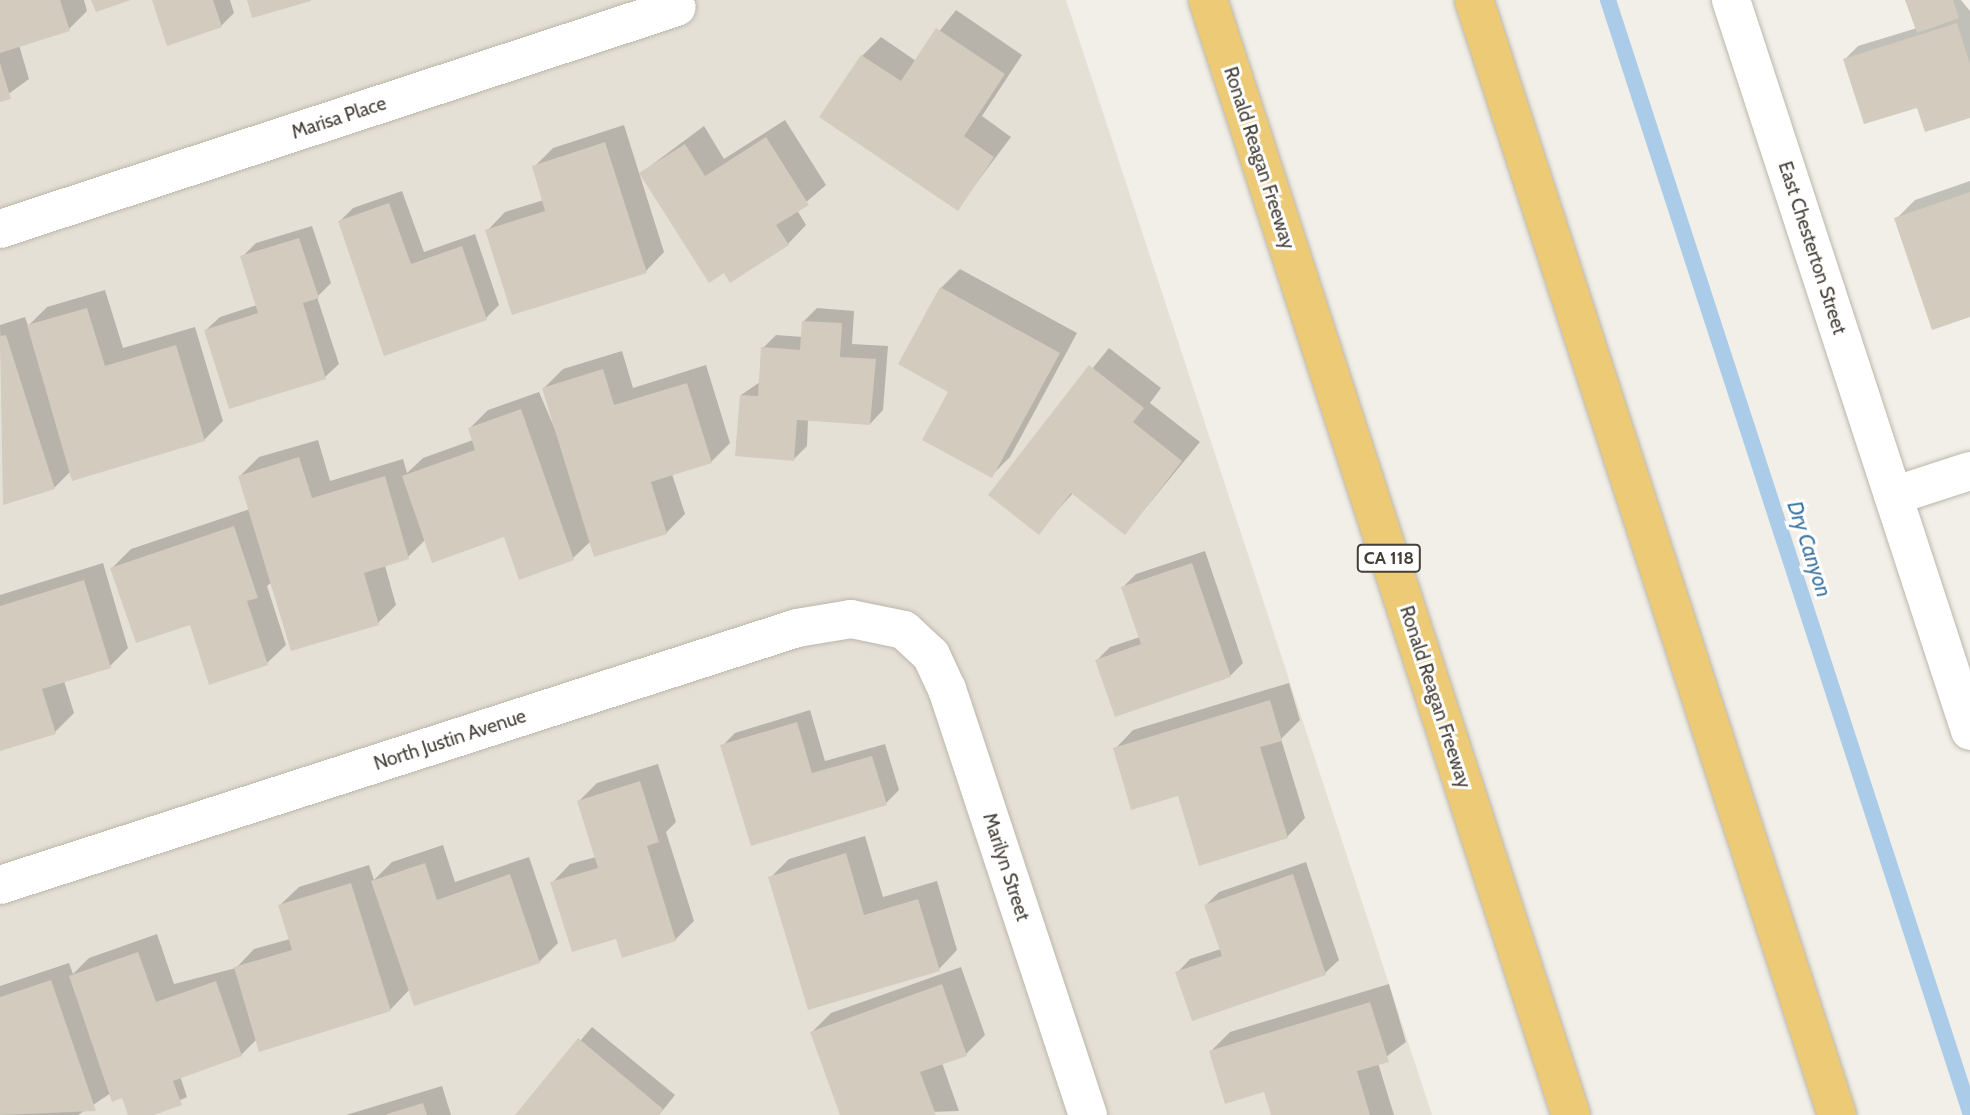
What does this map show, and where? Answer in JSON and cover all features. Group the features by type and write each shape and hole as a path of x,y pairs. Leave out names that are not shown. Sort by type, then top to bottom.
{"highway":[{"name":"Ronald Reagan Freeway","path":"1208,0 1571,1115"},
{"path":"1474,0 1837,1115"}],"street":[{"name":"East Chesterton Street","path":"1731,0 1970,731"},
{"name":"Marisa Place","path":"0,229 677,7"},
{"path":"1893,496 1970,471"},
{"name":"North Justin Avenue","path":"0,885 797,628 850,619 904,630"},
{"name":"Marilyn Street","path":"904,630 931,655 947,689 1088,1115"}],"shaded area":[{"path":"0,0 1066,0 1432,1115 0,1115"}],"building":[{"path":"0,0 60,0 70,31 0,53"},
{"path":"91,0 131,0 96,12"},
{"path":"152,0 213,0 222,27 167,46"},
{"path":"247,0 311,0 311,1 252,18"},
{"path":"1905,0 1953,0 1959,18 1917,33"},
{"path":"1957,23 1970,64 1970,118 1925,132 1917,108 1864,124 1843,59"},
{"path":"936,28 1005,74 964,136 994,157 958,211 819,117 861,55 901,81"},
{"path":"0,63 11,99 0,102"},
{"path":"766,137 809,205 776,225 789,245 730,283 724,273 709,283 639,173 685,144 705,176"},
{"path":"605,142 647,273 512,315 485,230 545,211 532,166"},
{"path":"1970,192 1970,317 1932,330 1894,218"},
{"path":"389,203 411,264 462,246 487,320 384,356 338,221"},
{"path":"299,238 319,298 303,303 326,379 229,409 204,330 258,313 240,256"},
{"path":"940,287 1060,353 992,478 922,440 948,392 898,364"},
{"path":"87,308 105,366 176,345 205,441 72,481 27,325"},
{"path":"802,321 842,323 840,357 876,359 870,425 797,420 794,461 735,456 740,395 758,396 761,347 800,350"},
{"path":"6,335 55,489 3,505 0,336"},
{"path":"1089,365 1144,408 1133,422 1182,461 1125,535 1071,493 1039,535 988,495"},
{"path":"603,369 614,405 687,383 712,463 651,482 667,534 594,557 542,388"},
{"path":"521,409 574,560 519,580 504,537 432,563 402,476 475,450 468,428"},
{"path":"299,457 312,498 385,476 409,559 364,573 379,625 291,651 238,476"},
{"path":"234,526 258,598 247,601 268,665 209,685 190,625 136,643 110,568"},
{"path":"1192,563 1231,677 1115,717 1095,660 1141,644 1121,587"},
{"path":"84,580 111,668 42,689 56,734 0,751 0,606"},
{"path":"1270,700 1282,741 1260,747 1288,838 1199,866 1178,796 1131,810 1113,748"},
{"path":"797,722 812,773 872,756 887,805 751,846 720,745"},
{"path":"640,781 659,842 647,846 676,941 622,958 616,939 572,952 550,882 598,868 577,801"},
{"path":"846,853 864,915 918,899 940,971 808,1010 768,877"},
{"path":"425,863 437,900 510,874 540,963 414,1006 371,881"},
{"path":"1293,874 1326,975 1192,1021 1175,972 1222,956 1204,905"},
{"path":"351,883 391,1011 259,1052 234,967 292,950 278,905"},
{"path":"138,952 156,1002 216,981 242,1056 173,1081 182,1105 154,1115 128,1115 122,1098 112,1102 69,976"},
{"path":"51,980 96,1111 0,1115 0,997"},
{"path":"942,984 967,1056 920,1072 936,1115 840,1115 810,1032"},
{"path":"1370,1002 1389,1062 1357,1071 1370,1115 1271,1115 1264,1092 1225,1104 1209,1051"},
{"path":"578,1038 663,1109 659,1115 515,1115"},
{"path":"423,1103 427,1115 387,1115 387,1114"}],"waterway":[{"name":"Dry Canyon","path":"1608,0 1970,1112"}]}
